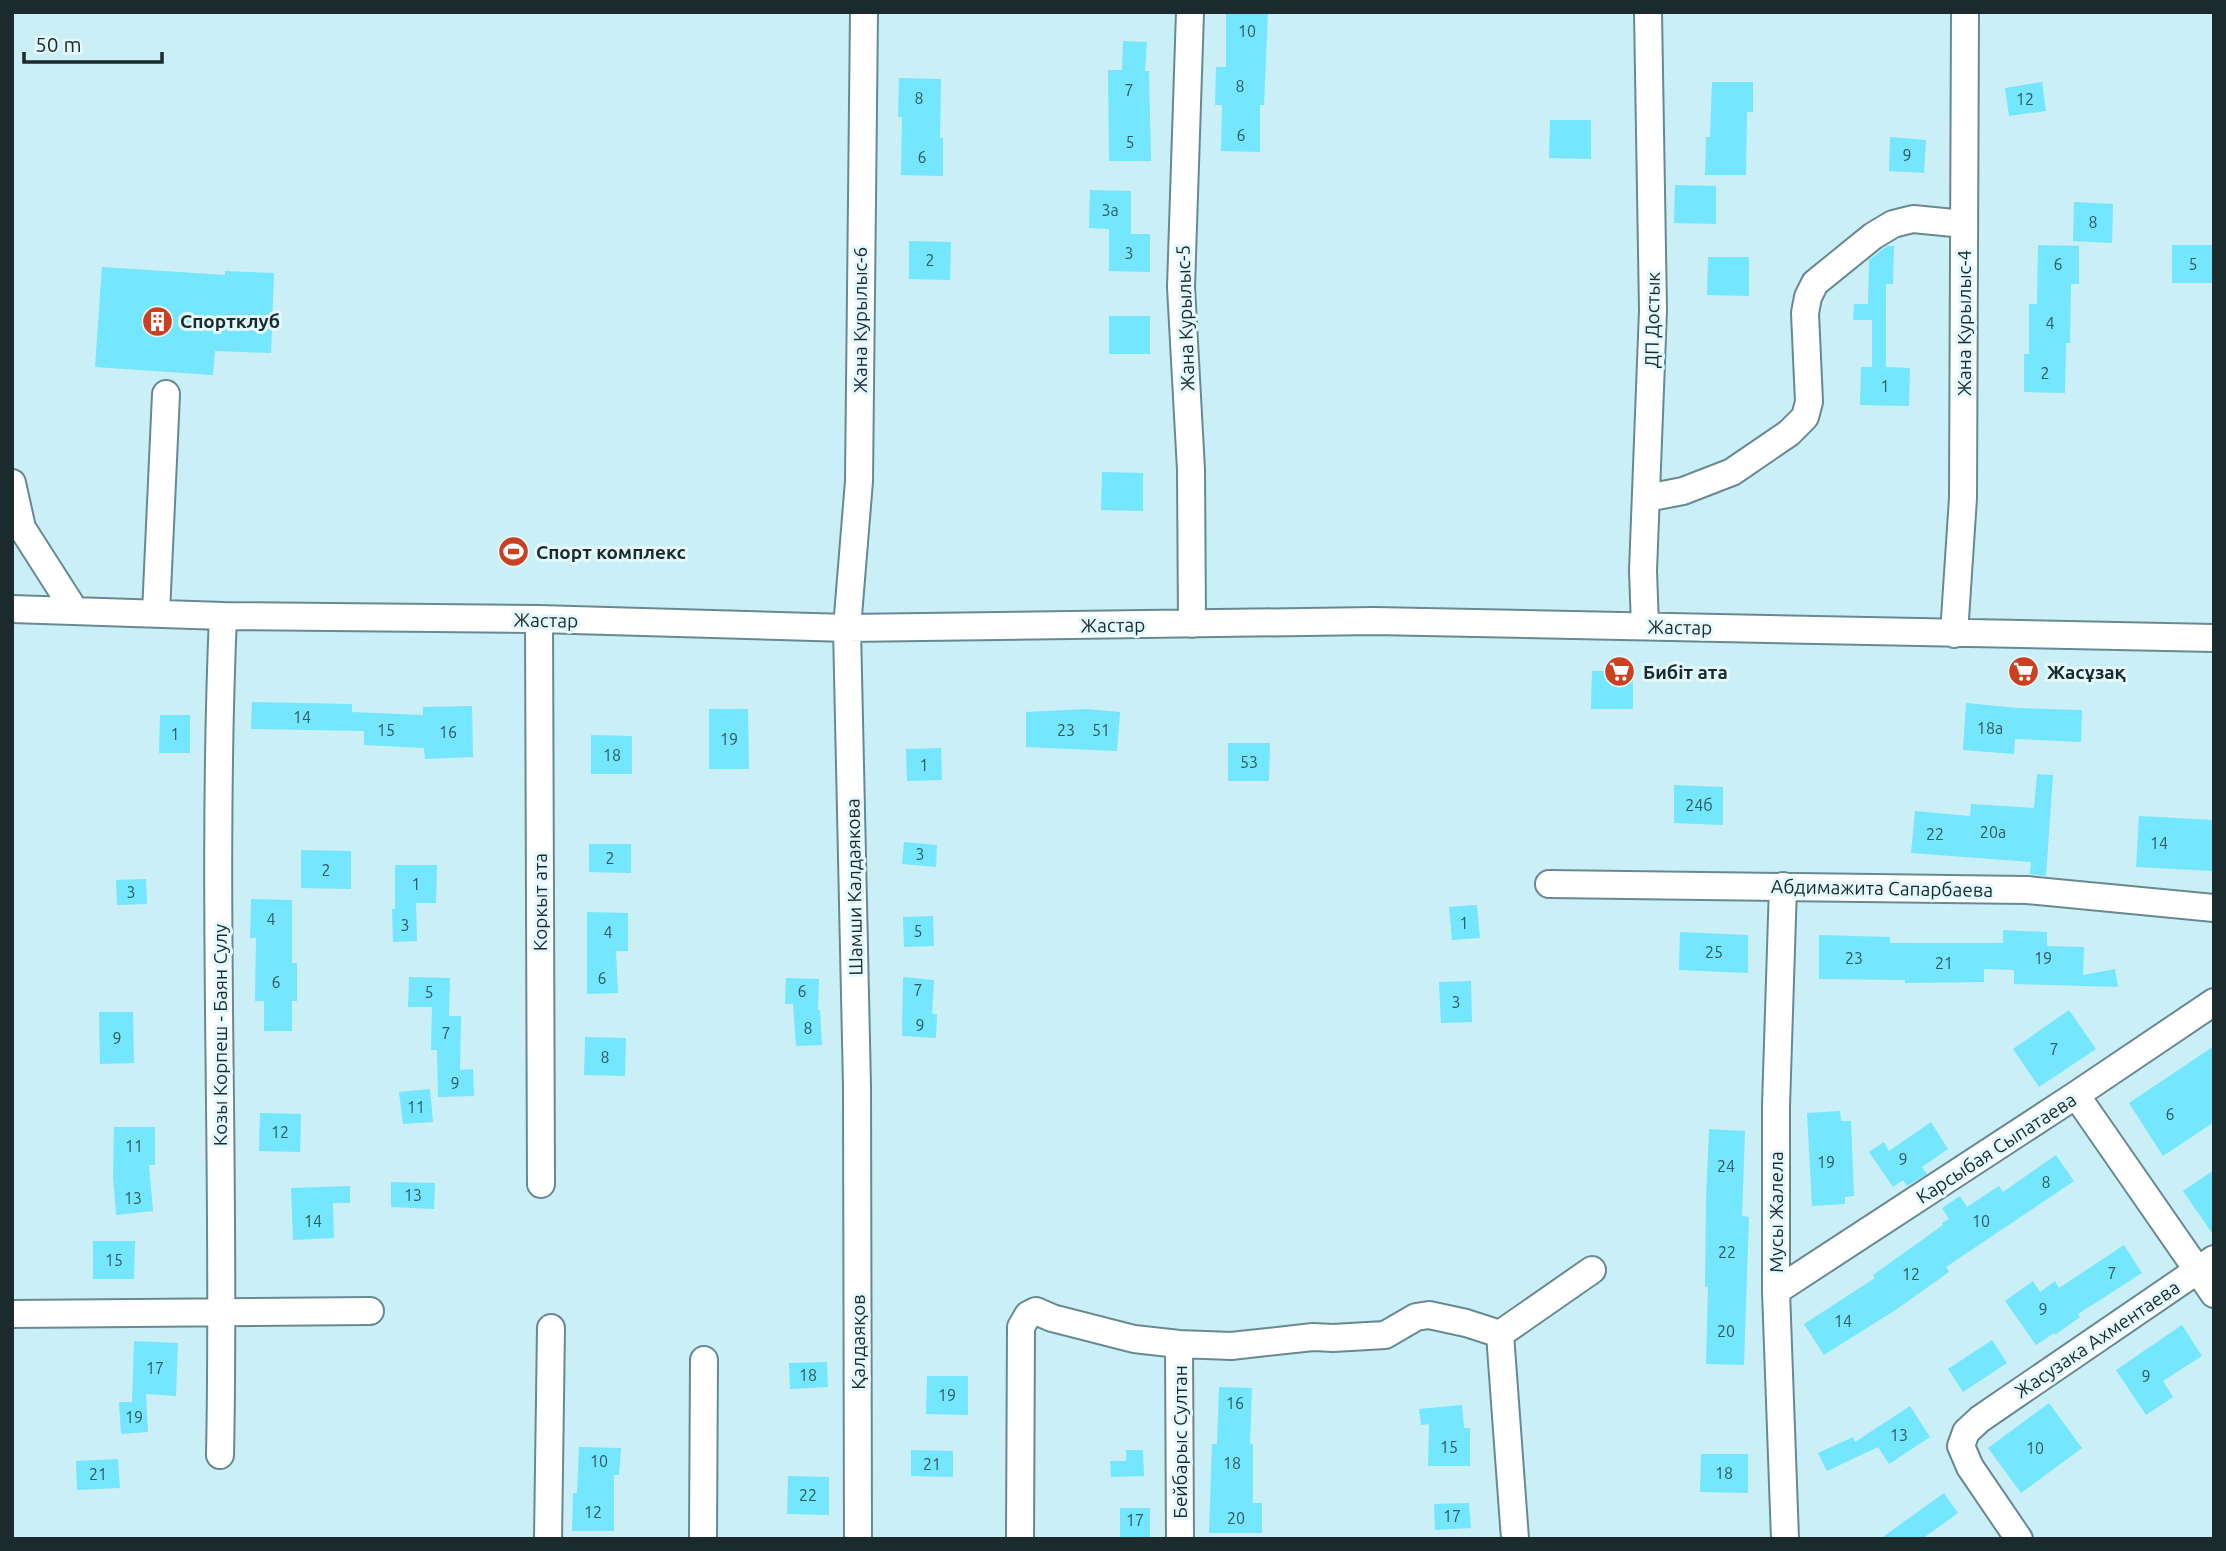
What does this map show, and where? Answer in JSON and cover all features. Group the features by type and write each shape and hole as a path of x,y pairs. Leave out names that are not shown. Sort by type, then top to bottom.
{"street":[{"name":"Жана Курылыс-6","path":"847,628 859,481 864,12"},
{"name":"Жана Курылыс-5","path":"1190,12 1181,287 1191,470 1192,624"},
{"name":"ДП Достык","path":"1646,626 1643,571 1653,310 1648,12"},
{"name":"Жана Курылыс-4","path":"1954,634 1963,498 1965,12"},
{"path":"1647,498 1683,491 1732,472 1789,433 1805,417 1809,402 1805,313 1808,297 1815,284 1873,236 1893,224 1913,219 1965,224"},
{"path":"156,613 166,394"},
{"path":"12,483 22,528 75,611"},
{"name":"Жастар","path":"12,609 223,616 540,619 847,628 1374,621 2214,638"},
{"name":"Козы Корпеш - Баян Сулу","path":"220,1455 223,1311 219,883 223,616"},
{"name":"Коркыт ата","path":"540,619 541,1185"},
{"name":"Шамши Калдаякова","path":"847,628 856,977 857,1145"},
{"name":"Абдимажита Сапарбаева","path":"1549,884 2027,890 2214,908"},
{"name":"Мусы Жалела","path":"1783,886 1776,1106 1776,1291 1785,1539"},
{"name":"Карсыбая Сыпатаева","path":"1776,1291 2214,1002"},
{"path":"2076,1095 2206,1265 2214,1294"},
{"name":"Қалдаяқов","path":"857,1145 858,1539"},
{"name":"Жасузака Ахментаева","path":"2019,1539 1970,1467 1961,1446 1966,1432 1980,1419 2206,1265"},
{"path":"1500,1334 1592,1270"},
{"path":"12,1314 370,1311"},
{"path":"1020,1539 1021,1327 1028,1315 1036,1311 1052,1318 1134,1339 1179,1345 1231,1346 1313,1337 1385,1335 1416,1318 1429,1315 1500,1334"},
{"path":"548,1539 551,1328"},
{"path":"1500,1334 1515,1539"},
{"name":"Бейбарыс Султан","path":"1179,1345 1180,1539"},
{"path":"703,1539 704,1360"}],"building":[{"path":"1226,12 1268,12 1264,105 1260,105 1260,152 1221,151 1222,105 1215,105 1216,67 1226,67"},
{"path":"1123,41 1147,42 1145,71 1149,71 1151,161 1109,161 1108,70 1122,70"},
{"path":"899,78 941,79 940,138 943,138 943,176 901,175 902,117 898,117"},
{"path":"1712,82 1753,82 1753,112 1747,112 1746,175 1705,175 1706,137 1710,137"},
{"path":"2042,82 2046,111 2009,116 2005,88"},
{"path":"1550,120 1591,120 1591,159 1549,158"},
{"path":"1890,137 1926,140 1924,173 1889,171"},
{"path":"1675,185 1716,186 1716,224 1674,223"},
{"path":"1090,190 1131,191 1131,234 1150,234 1150,272 1109,271 1109,229 1089,228"},
{"path":"2074,202 2113,204 2112,243 2073,241"},
{"path":"909,241 951,242 950,280 909,279"},
{"path":"2038,245 2079,246 2079,284 2071,284 2070,343 2066,343 2065,393 2024,392 2024,354 2029,354 2029,304 2037,304"},
{"path":"2172,245 2214,245 2213,283 2172,283"},
{"path":"1887,246 1894,246 1893,284 1886,284 1886,367 1910,368 1909,406 1860,405 1861,367 1872,367 1872,320 1853,320 1854,304 1868,304 1869,260"},
{"path":"1708,257 1749,257 1749,296 1707,295"},
{"name":"Спортклуб","path":"102,267 225,275 225,271 274,273 271,353 215,351 213,375 95,367"},
{"path":"1109,316 1150,316 1150,354 1109,354"},
{"path":"1102,472 1143,473 1143,511 1101,510"},
{"path":"1592,671 1633,671 1633,709 1591,709"},
{"path":"252,702 352,704 352,712 423,715 423,707 472,706 473,757 425,759 424,748 364,745 364,731 251,729"},
{"path":"1966,703 2082,710 2081,742 2015,739 2014,754 1963,750"},
{"path":"709,709 748,709 749,769 709,769"},
{"path":"1086,709 1120,712 1117,751 1026,747 1026,712"},
{"path":"160,715 190,715 190,753 159,753"},
{"path":"591,735 632,736 632,774 591,774"},
{"path":"1228,743 1270,743 1269,781 1228,781"},
{"path":"941,748 942,780 907,781 906,749"},
{"path":"2037,774 2053,775 2046,876 2030,874 2031,862 1911,853 1915,811 1970,816 1971,804 2034,808"},
{"path":"1674,785 1723,787 1723,825 1674,823"},
{"path":"2139,816 2214,820 2214,871 2136,867"},
{"path":"904,842 937,845 936,867 902,864"},
{"path":"589,844 631,844 631,873 589,872"},
{"path":"301,850 351,851 351,889 301,888"},
{"path":"395,865 437,865 436,903 416,903 417,941 393,942"},
{"path":"146,879 147,904 117,905 116,880"},
{"path":"251,899 292,900 292,963 297,963 297,1001 292,1001 292,1031 264,1031 264,1001 255,1001 256,938 250,938"},
{"path":"1477,905 1480,938 1452,940 1449,907"},
{"path":"587,912 628,913 628,951 616,951 618,993 587,994"},
{"path":"933,916 934,946 904,947 903,917"},
{"path":"2003,930 2047,932 2047,946 2084,947 2083,975 2115,969 2118,987 2014,984 2014,970 1984,969 1984,982 1905,983 1905,980 1819,979 1819,935 1890,937 1890,943 2003,943"},
{"path":"1680,932 1748,935 1748,973 1679,970"},
{"path":"409,977 450,978 449,1016 461,1016 460,1070 473,1069 474,1096 438,1097 437,1050 431,1050 432,1007 408,1007"},
{"path":"903,977 934,980 932,1014 937,1014 936,1038 902,1036"},
{"path":"786,978 819,979 818,1010 822,1045 796,1046 793,1004 785,1004"},
{"path":"1471,981 1472,1022 1441,1023 1439,982"},
{"path":"2069,1010 2096,1049 2039,1087 2013,1049"},
{"path":"99,1012 133,1012 134,1063 100,1064"},
{"path":"585,1037 626,1038 625,1076 584,1075"},
{"path":"2214,1046 2214,1122 2163,1156 2129,1103"},
{"path":"430,1089 433,1122 403,1124 399,1092"},
{"path":"1840,1111 1841,1121 1851,1121 1854,1196 1845,1197 1845,1204 1812,1206 1807,1113"},
{"path":"260,1113 301,1114 300,1152 259,1151"},
{"path":"1931,1122 1948,1149 1922,1167 1927,1174 1907,1186 1903,1180 1893,1187 1869,1152 1884,1142 1889,1151"},
{"path":"114,1127 155,1127 155,1165 149,1165 153,1211 116,1215 113,1176"},
{"path":"1709,1129 1745,1131 1742,1216 1749,1217 1744,1365 1706,1364"},
{"path":"2056,1155 2074,1181 1946,1267 1949,1272 1897,1309 1824,1355 1804,1324 1875,1278 1873,1275 1943,1225 1942,1223 1949,1219 1942,1208 1960,1196 1967,1207 1999,1186 2003,1192"},
{"path":"2214,1170 2214,1236 2183,1191"},
{"path":"391,1182 435,1183 434,1209 391,1207"},
{"path":"350,1186 350,1203 333,1203 334,1238 293,1240 291,1188"},
{"path":"93,1241 135,1241 134,1279 93,1279"},
{"path":"2124,1245 2142,1273 2078,1314 2080,1317 2055,1335 2054,1333 2036,1345 2005,1301 2033,1281 2040,1292 2055,1281 2059,1288"},
{"path":"2182,1325 2202,1356 2163,1381 2173,1397 2146,1415 2116,1370"},
{"path":"1992,1340 2007,1363 1963,1392 1948,1369"},
{"path":"134,1341 178,1343 176,1396 146,1394 148,1432 121,1434 119,1402 132,1402"},
{"path":"827,1362 828,1387 790,1389 789,1363"},
{"path":"927,1376 968,1376 968,1415 926,1414"},
{"path":"1219,1387 1252,1388 1250,1444 1253,1444 1253,1503 1262,1503 1262,1533 1209,1533 1212,1444 1217,1444"},
{"path":"2049,1403 2082,1448 2021,1493 1988,1448"},
{"path":"1462,1405 1464,1428 1470,1428 1470,1466 1428,1466 1429,1424 1421,1425 1419,1409"},
{"path":"1910,1406 1930,1437 1889,1464 1878,1447 1827,1471 1818,1453 1853,1437 1855,1442"},
{"path":"579,1447 621,1448 619,1475 614,1475 614,1531 572,1531 573,1493 577,1493"},
{"path":"911,1450 953,1451 953,1477 911,1476"},
{"path":"1126,1450 1143,1450 1144,1476 1111,1477 1110,1461 1126,1461"},
{"path":"1701,1454 1748,1454 1748,1493 1700,1492"},
{"path":"118,1459 120,1488 77,1490 76,1461"},
{"path":"788,1476 829,1477 829,1515 787,1514"},
{"path":"1944,1493 1958,1513 1922,1539 1880,1539"},
{"path":"1469,1503 1471,1528 1435,1530 1434,1504"},
{"path":"1120,1508 1150,1508 1150,1539 1120,1539"}],"place":[{"name":"Спортклуб","path":"157,321"},
{"name":"Спорт комплекс","path":"513,552"},
{"name":"Бибіт ата","path":"1620,672"},
{"name":"Жасұзақ","path":"2024,672"}]}
